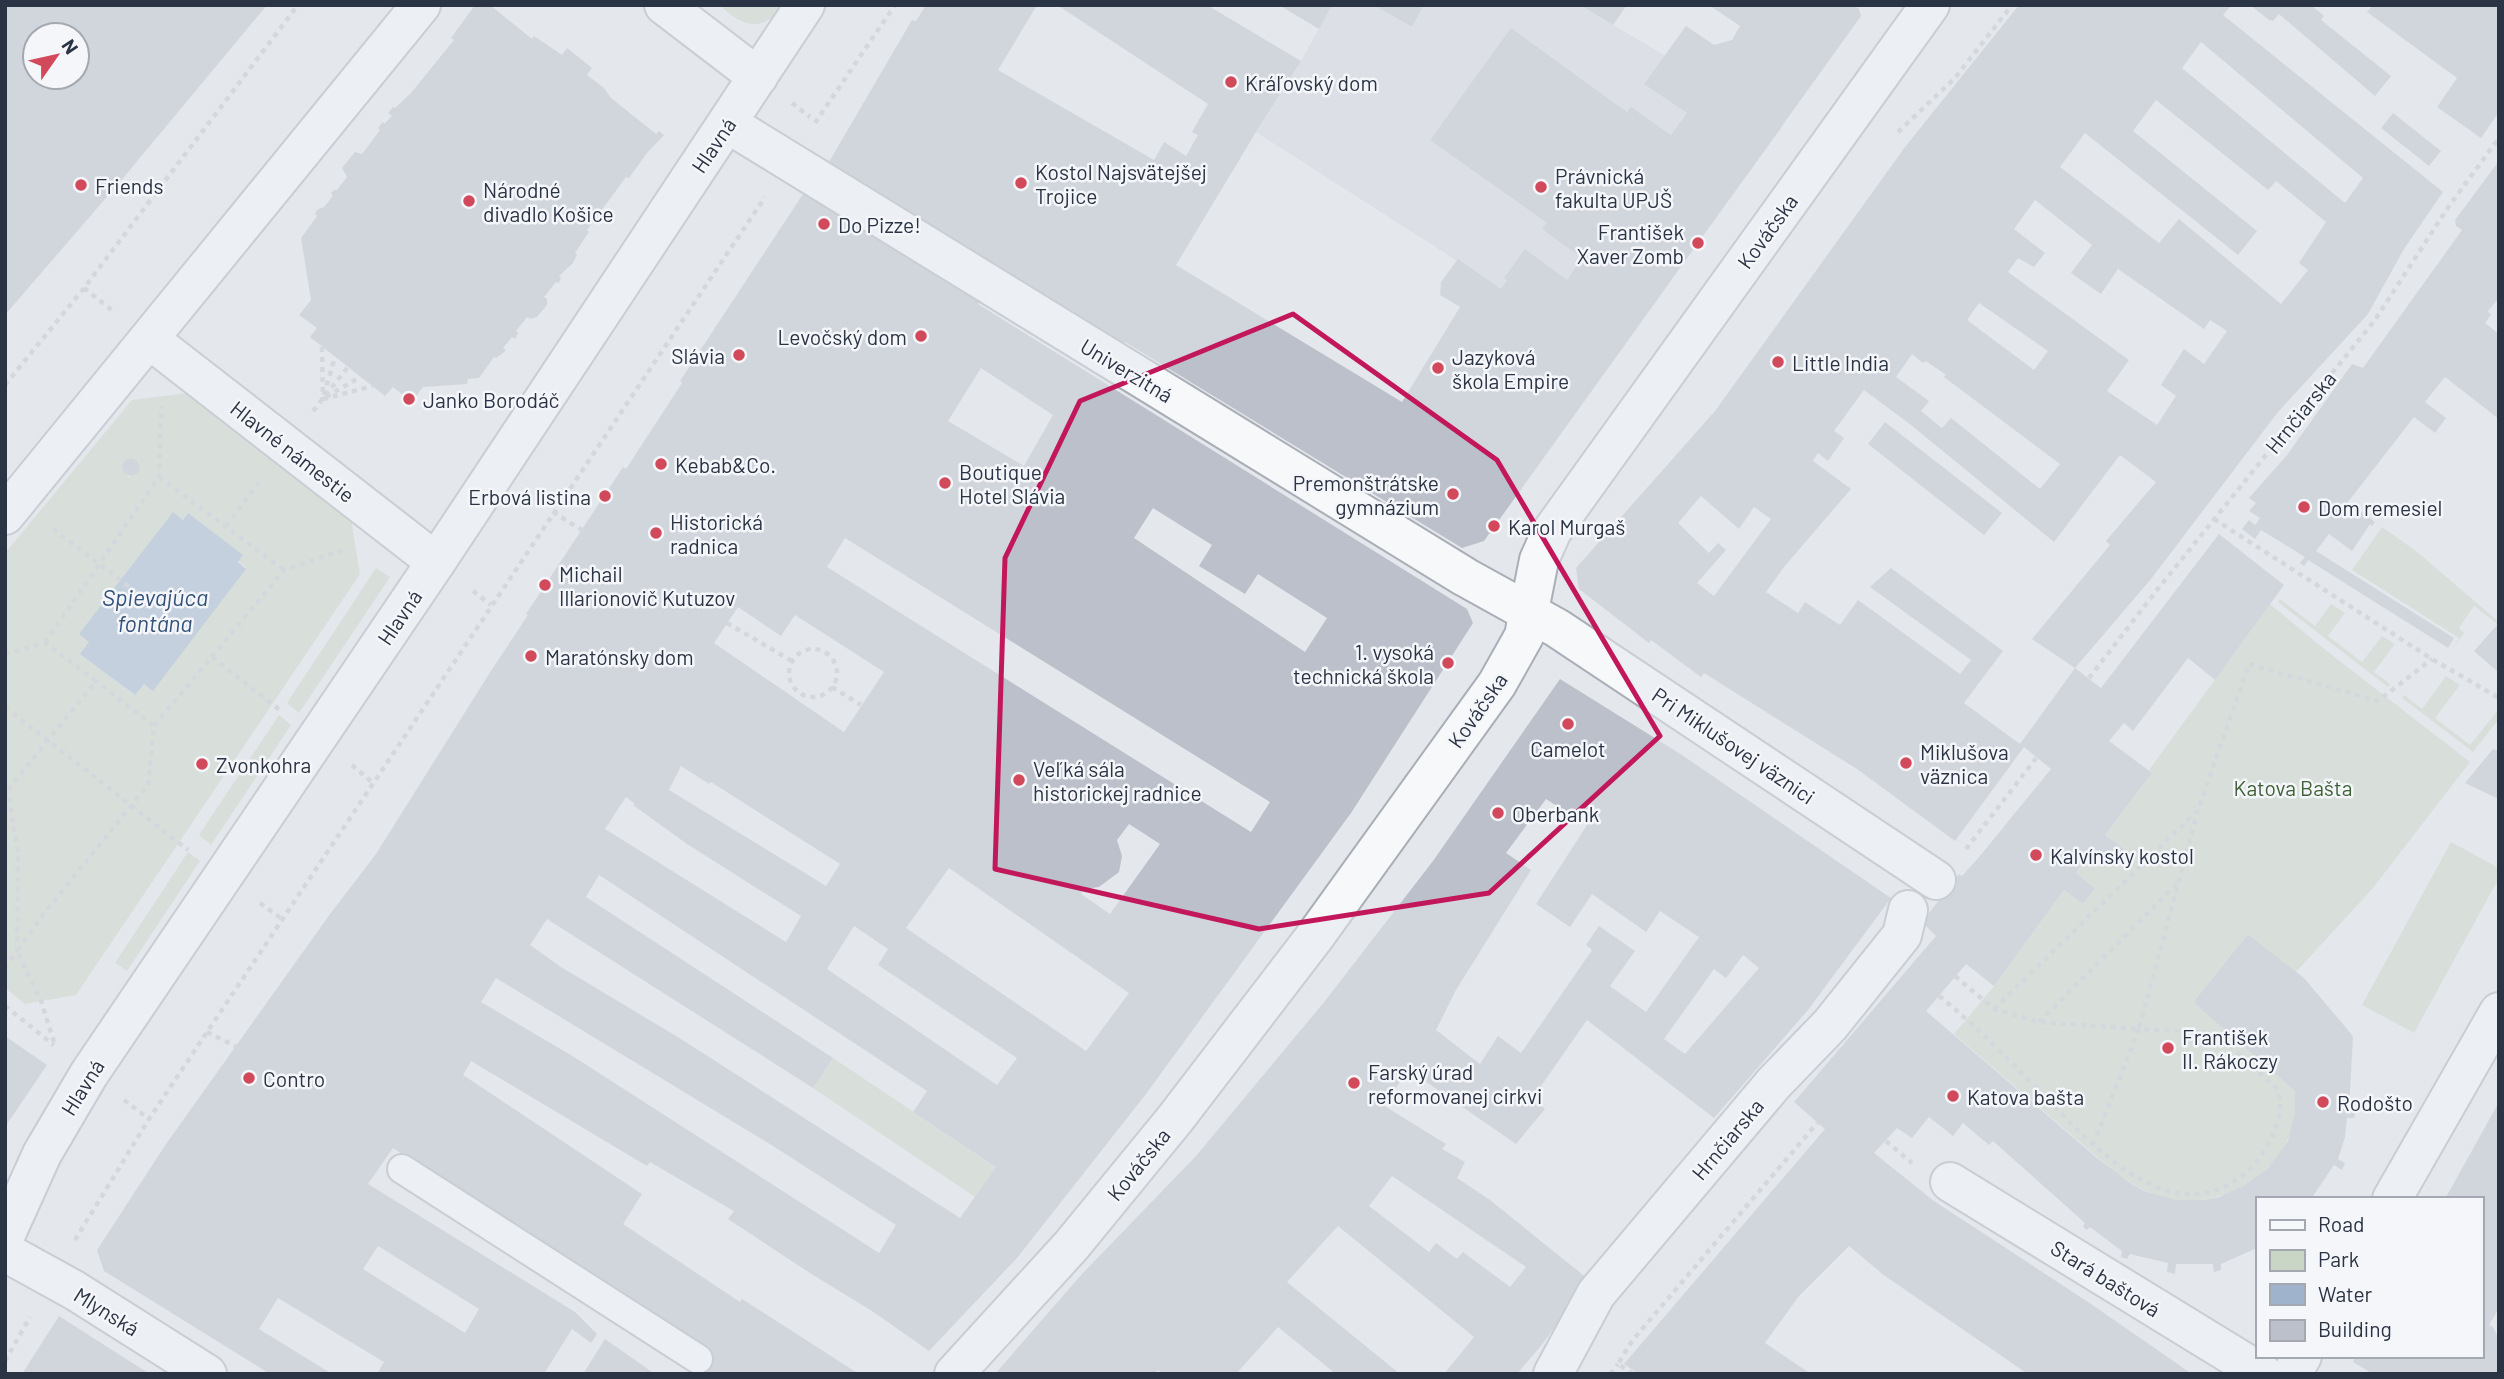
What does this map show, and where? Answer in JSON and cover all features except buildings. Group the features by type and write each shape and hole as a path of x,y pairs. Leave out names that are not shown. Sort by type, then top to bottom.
{"street":[{"path":"5,515 421,5"},
{"path":"664,5 758,77"},
{"name":"Hlavná","path":"5,1236 42,1154 89,1074 436,562 805,5"},
{"name":"Kováčska","path":"954,1374 1071,1246 1175,1119 1316,935 1497,684 1524,636 1539,560 1552,531 1930,5"},
{"name":"Univerzitná","path":"727,123 1465,577 1530,612"},
{"name":"Hlavné námestie","path":"149,339 436,562"},
{"name":"Pri Miklušovej väznici","path":"1530,612 1569,635 1936,880"},
{"name":"Hrnčiarska","path":"1556,1372 1596,1294 1774,1083 1830,1025 1902,935 1908,910"},
{"path":"2393,1197 2499,1012"},
{"name":"Stará baštová","path":"1950,1182 2263,1374"},
{"name":"Mlynská","path":"5,1252 52,1277 206,1374"},
{"path":"2292,1374 2301,1358"}],"lane":[{"path":"402,1169 698,1359"}],"path":[{"path":"5,385 85,289 298,5"},
{"path":"52,1277 149,1119 895,5"},
{"name":"Hrnčiarska","path":"2089,678 2375,320 2449,206 2499,138"},
{"path":"322,347 323,400"},
{"path":"323,400 335,357"},
{"path":"323,400 348,367"},
{"path":"323,400 360,377"},
{"path":"323,400 373,386"},
{"path":"5,654 46,643 159,477 161,398"},
{"path":"226,526 267,472"},
{"path":"159,477 284,570"},
{"path":"553,512 582,530"},
{"path":"2214,519 2432,659 2499,698"},
{"path":"46,524 152,604"},
{"path":"5,968 45,912 148,785 155,726 284,570 355,546"},
{"path":"727,623 792,661"},
{"path":"46,643 155,726"},
{"path":"811,649 826,653 835,665 832,687 826,693 811,697 796,690 789,676 792,661 797,655 811,649"},
{"path":"212,657 272,705"},
{"path":"2093,1145 2139,1029 2198,810 2249,664 2378,701 2432,659"},
{"path":"55,1046 41,1001 17,951 18,853 6,792 96,681"},
{"path":"832,687 861,705"},
{"path":"5,707 179,842"},
{"path":"1936,880 1966,849 2037,757"},
{"path":"1994,1009 2198,810"},
{"path":"2039,1021 2178,882"},
{"path":"1940,996 1967,1018 2093,1145 2142,1180 2166,1191 2192,1194 2213,1192 2244,1176 2255,1164 2274,1132 2282,1100 2276,1088 2216,1033 2039,1021 1994,1009 1955,976"},
{"path":"207,1032 237,1047"},
{"path":"1610,1374 1632,1341 1818,1122"},
{"path":"1618,1364 1633,1374"}],"highlighted area":[{"path":"1293,314 1497,460 1660,736 1489,893 1259,929 995,869 1005,558 1080,401"}],"shaded area":[{"name":"Právnická fakulta UPJŠ","path":"1332,5 1373,5 1412,27 1424,5 1580,5 1783,126 1613,359 1507,280 1501,289 1256,132 1301,61"}],"green space":[{"path":"720,5 783,5 768,20 752,24 736,18"},
{"path":"187,393 351,519 360,574 76,995 25,1004 5,988 5,553 132,400","holes":["134,458 140,463 139,468 136,474 129,477 123,471 123,465 127,459","188,513 246,568 134,695 81,653"]},
{"path":"2382,527 2416,551 2499,622 2499,625 2474,606 2459,628 2464,633 2452,650 2459,638 2352,570"},
{"path":"376,568 390,577 299,713 287,703"},
{"path":"2280,599 2315,626 2331,604 2345,613 2328,636 2362,662 2382,636 2395,644 2374,672 2390,684 2388,687 2278,602"},
{"name":"Katova Bašta","path":"2270,604 2470,762 2373,888 2296,972 2248,934 2195,1000 2195,1004 2295,1091 2295,1115 2289,1137 2278,1156 2262,1173 2243,1186 2199,1200 2168,1199 2152,1194 2117,1174 1954,1034 1994,986 2064,890 2083,904 2095,888 2076,873 2091,853 2111,867 2124,850 2105,835 2152,773 2149,770"},
{"path":"2446,676 2460,685 2435,718 2470,745 2499,709 2499,719 2473,752 2402,698 2404,695 2422,709"},
{"path":"279,715 291,725 211,845 199,835"},
{"path":"2451,842 2499,868 2499,878 2414,1033 2362,1005"},
{"path":"188,852 200,861 127,971 115,963"},
{"path":"833,1058 996,1167 975,1197 813,1088"}],"water":[{"name":"Spievajúca fontána","path":"173,512 183,520 188,513 243,555 238,562 246,569 153,691 144,684 135,695 80,654 89,642 79,634"}],"place":[{"name":"Kráľovský dom","path":"1231,82"},
{"name":"Kostol Najsvätejšej Trojice","path":"1021,183"},
{"name":"Friends","path":"81,185"},
{"name":"Právnická fakulta UPJŠ","path":"1541,187"},
{"name":"Národné divadlo Košice","path":"469,201"},
{"name":"Do Pizze!","path":"824,224"},
{"name":"František Xaver Zomb","path":"1698,243"},
{"name":"Levočský dom","path":"921,336"},
{"name":"Slávia","path":"739,355"},
{"name":"Little India","path":"1778,362"},
{"name":"Jazyková škola Empire","path":"1438,368"},
{"name":"Janko Borodáč","path":"409,399"},
{"name":"Kebab&Co.","path":"661,464"},
{"name":"Boutique Hotel Slávia","path":"945,483"},
{"name":"Premonštrátske gymnázium","path":"1453,494"},
{"name":"Erbová listina","path":"605,496"},
{"name":"Dom remesiel","path":"2304,507"},
{"name":"Karol Murgaš","path":"1494,526"},
{"name":"Historická radnica","path":"656,533"},
{"name":"Michail Illarionovič Kutuzov","path":"545,585"},
{"name":"Maratónsky dom","path":"531,656"},
{"name":"1. vysoká technická škola","path":"1448,663"},
{"name":"Camelot","path":"1568,724"},
{"name":"Miklušova väznica","path":"1906,763"},
{"name":"Zvonkohra","path":"202,764"},
{"name":"Veľká sála historickej radnice","path":"1019,780"},
{"name":"Oberbank","path":"1498,813"},
{"name":"Kalvínsky kostol","path":"2036,855"},
{"name":"František II. Rákoczy","path":"2168,1048"},
{"name":"Contro","path":"249,1078"},
{"name":"Farský úrad reformovanej cirkvi","path":"1354,1083"},
{"name":"Katova bašta","path":"1953,1096"},
{"name":"Rodošto","path":"2323,1102"}]}
